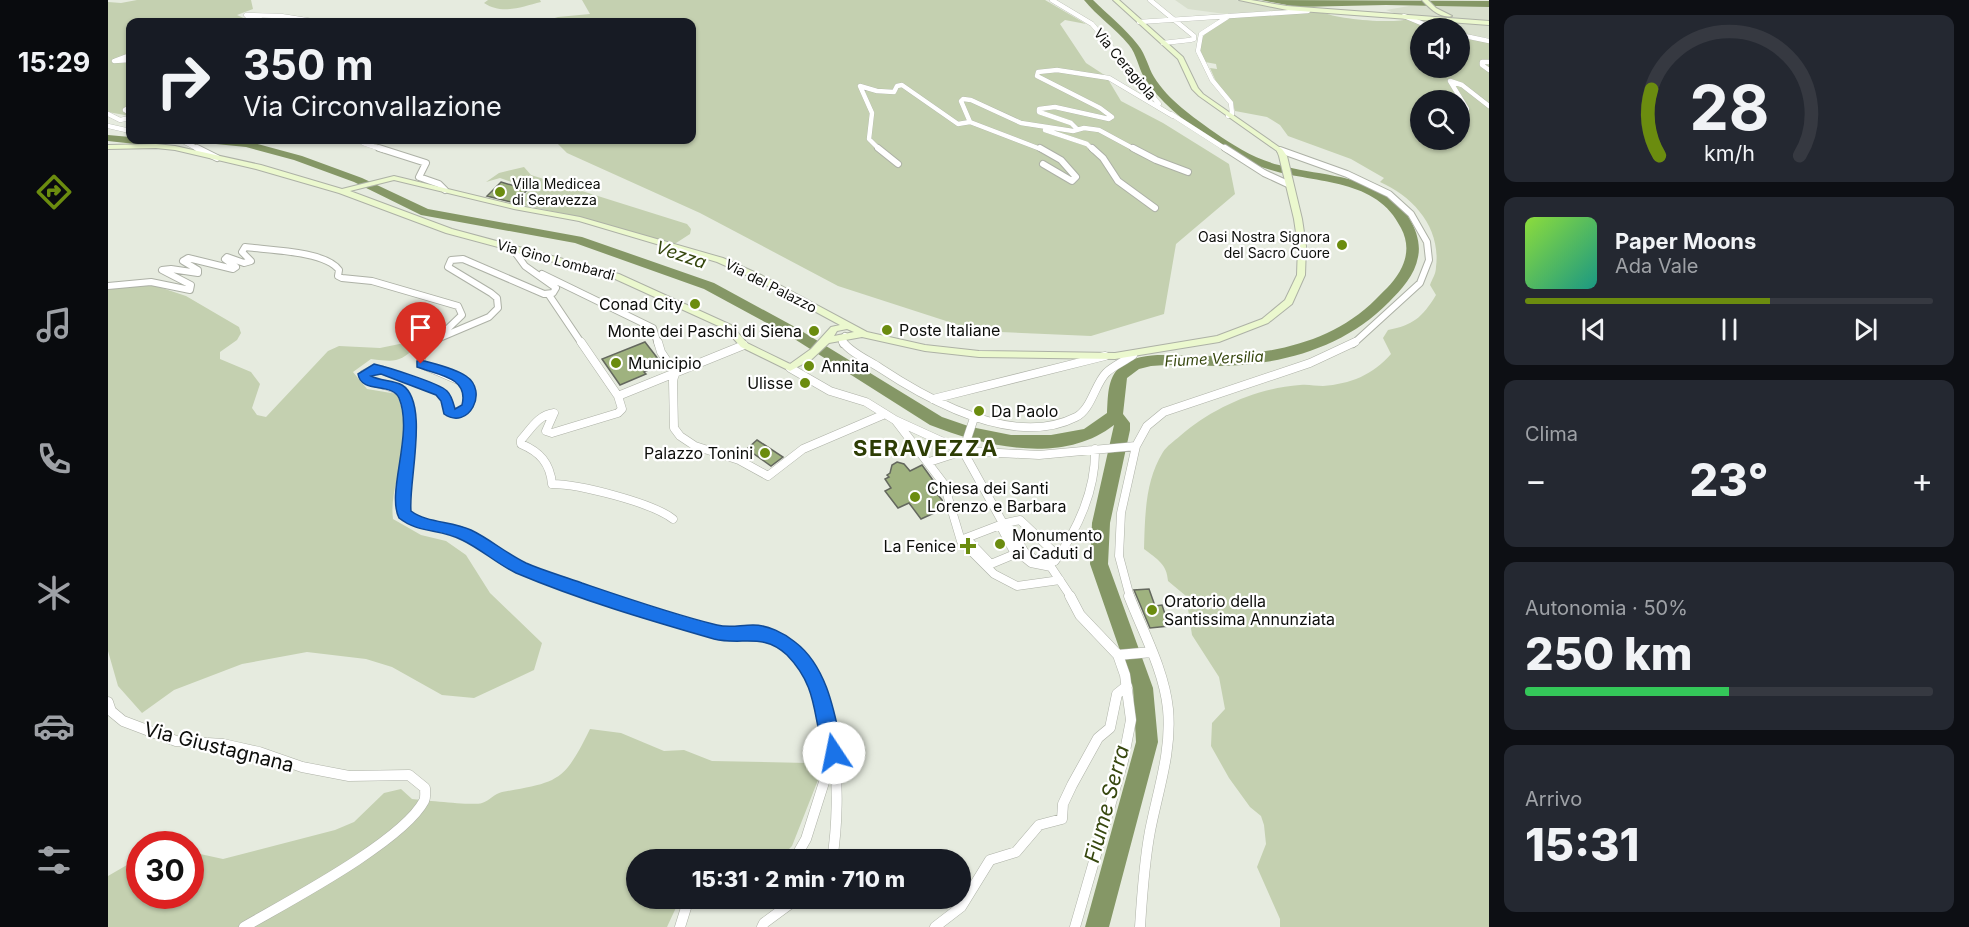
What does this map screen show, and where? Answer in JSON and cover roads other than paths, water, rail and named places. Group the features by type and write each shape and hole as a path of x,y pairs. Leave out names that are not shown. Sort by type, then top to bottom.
{"main road":[{"path":"790,368 827,340 845,331 925,348 979,354 1133,355 1219,339 1265,321 1289,302 1301,275 1302,246 1281,153 1228,116 1195,89 1184,64 1116,0"},
{"path":"1242,0 1271,6 1404,16 1441,16 1489,23"},
{"path":"1425,0 1432,10 1441,16"},
{"path":"1391,15 1420,16 1432,10"},
{"name":"Via Gino Lombardi","path":"108,147 156,146 217,158 342,191 449,231 616,276 728,327 744,345 790,368"},
{"name":"Via del Palazzo","path":"342,191 394,178 579,219 680,250 706,255 758,277 845,331"}],"street":[{"name":"Via Ceragiola","path":"1052,0 1057,6 1089,21 1130,68 1149,96 1173,116 1264,173 1289,181"},
{"path":"1150,0 1194,36 1194,39 1163,43"},
{"path":"1139,22 1324,10"},
{"path":"257,18 246,15 294,18"},
{"path":"1228,116 1232,114 1231,103 1223,96 1197,55 1197,45 1206,29 1230,15"},
{"path":"1404,16 1410,18"},
{"path":"1470,36 1489,41"},
{"path":"126,56 114,61 126,60"},
{"path":"1489,62 1482,62 1482,65 1489,70"},
{"path":"1077,129 1071,123 1039,112 1039,109 1055,107 1109,119 1112,117 1100,108 1037,76 1038,72 1058,70 1109,78 1173,116"},
{"path":"1455,90 1450,81 1468,90"},
{"path":"898,164 868,138 873,115 870,103 860,86 887,93 894,92 897,86 902,85 958,124 970,122 1005,137 1035,145 1061,160 1076,177 1072,181 1043,164"},
{"path":"1470,91 1489,106"},
{"path":"970,122 961,101 963,99 971,100 1021,123 1087,144 1103,158 1119,181 1155,208"},
{"path":"108,114 120,120 126,119"},
{"path":"108,126 126,129"},
{"path":"1035,126 1092,129 1108,133 1156,160 1188,172"},
{"path":"189,144 217,158"},
{"path":"366,144 426,163 419,177 439,184 444,190"},
{"path":"1140,927 1142,888 1150,832 1168,750 1168,711 1165,693 1152,652 1127,590 1119,556 1121,513 1132,446 1147,426 1164,412 1310,363 1353,344 1424,279 1429,267 1430,252 1421,227 1412,213 1398,199 1370,182 1281,153"},
{"path":"108,286 151,282 190,290 191,285 162,270 168,268 190,274 198,273 198,270 183,261 188,258 231,270 236,267 225,259 227,257 244,263 252,261 242,252 245,247 309,255 335,264 339,270 338,276 342,278 372,281 458,306 462,315 421,356 421,364 461,378 468,386 471,394 467,408 459,414 448,411 447,400 441,392 382,370 374,369 364,374 365,378 370,381 397,388 405,396 410,429 409,456 402,496 404,514 415,522 452,529 467,535 520,567 617,602 717,632 736,635 754,632 773,636 790,648 803,661 824,702 834,753 837,784 837,838 834,849"},
{"path":"512,248 514,255 532,273 556,288 549,295"},
{"path":"437,339 489,317 498,308 497,298 487,288 448,267 451,260 457,258 549,295 618,396 622,409 618,413 552,433 546,431 554,413 547,413 540,417 521,440 521,444 547,460 552,472 552,484 594,488 664,511 673,519"},
{"path":"532,273 541,274 653,328 661,352 675,374 673,381 674,428 688,444 704,451 741,461 768,476 803,449 885,414"},
{"path":"845,331 843,344 925,397 974,420 1020,426 1046,425 1080,415 1106,373 1133,355"},
{"path":"618,396 744,345"},
{"path":"933,399 1105,356"},
{"path":"790,368 830,391 866,402 895,420 964,448 1039,456 1132,446"},
{"path":"895,420 944,484 961,541 994,574 1017,586 1060,580"},
{"path":"974,420 964,448 1020,554 1031,563 1051,567 1080,615 1118,655 1127,686 1131,720 1124,762 1075,927"},
{"path":"929,462 964,448"},
{"path":"1051,567 1063,552 1085,502 1099,448"},
{"path":"1020,520 1056,554 1046,561 1030,559 1022,552 1006,523 1020,520"},
{"path":"1000,525 1015,554 991,564 966,538 1000,525"},
{"path":"1118,655 1152,652"},
{"path":"935,927 961,907 990,860 1016,852 1039,825 1062,819 1063,804 1072,785 1086,764 1098,738 1110,728 1117,694 1127,686"},
{"name":"Via Giustagnana","path":"108,702 111,711 123,721 176,741 223,744 259,752 302,767 349,777 409,775 425,788 425,800 413,816 391,836 244,927"},
{"path":"800,849 806,839 834,753"},
{"path":"680,927 686,909"},
{"path":"762,927 783,909"}],"waterway":[{"name":"Fiume Versilia","path":"1088,0 1131,41 1157,88 1197,125 1255,161 1275,168 1344,181 1366,188 1385,199 1401,214 1413,243 1412,258 1397,285 1372,311 1350,327 1326,340 1276,355 1222,361 1159,360 1134,365 1127,369 1120,378 1116,391 1115,416"},
{"name":"Fiume Versilia","path":"1265,0 1297,4 1386,2 1489,4"},
{"name":"Vezza","path":"108,138 126,140"},
{"name":"Vezza","path":"247,144 298,158 358,180 425,212 578,240 709,286 790,330 936,421 953,428 1011,441 1051,441 1088,434 1115,416"},
{"name":"Fiume Serra","path":"1097,927 1147,742 1143,688 1099,564 1101,523 1122,430 1122,423 1115,416"}],"place":[{"name":"Villa Medicea di Seravezza","path":"500,192"},
{"name":"Oasi Nostra Signora del Sacro Cuore","path":"1342,245"},
{"name":"Conad City","path":"695,304"},
{"name":"Poste Italiane","path":"887,330"},
{"name":"Monte dei Paschi di Siena","path":"814,331"},
{"name":"Municipio","path":"616,363"},
{"name":"Annita","path":"809,366"},
{"name":"Ulisse","path":"805,383"},
{"name":"Da Paolo","path":"979,411"},
{"name":"Palazzo Tonini","path":"765,453"},
{"name":"Chiesa dei Santi Lorenzo e Barbara","path":"915,497"},
{"name":"Monumento ai Caduti d","path":"1000,544"},
{"name":"La Fenice","path":"968,546"},
{"name":"Oratorio della Santissima Annunziata","path":"1152,610"}],"district":[{"name":"SERAVEZZA","path":"926,448"}]}
